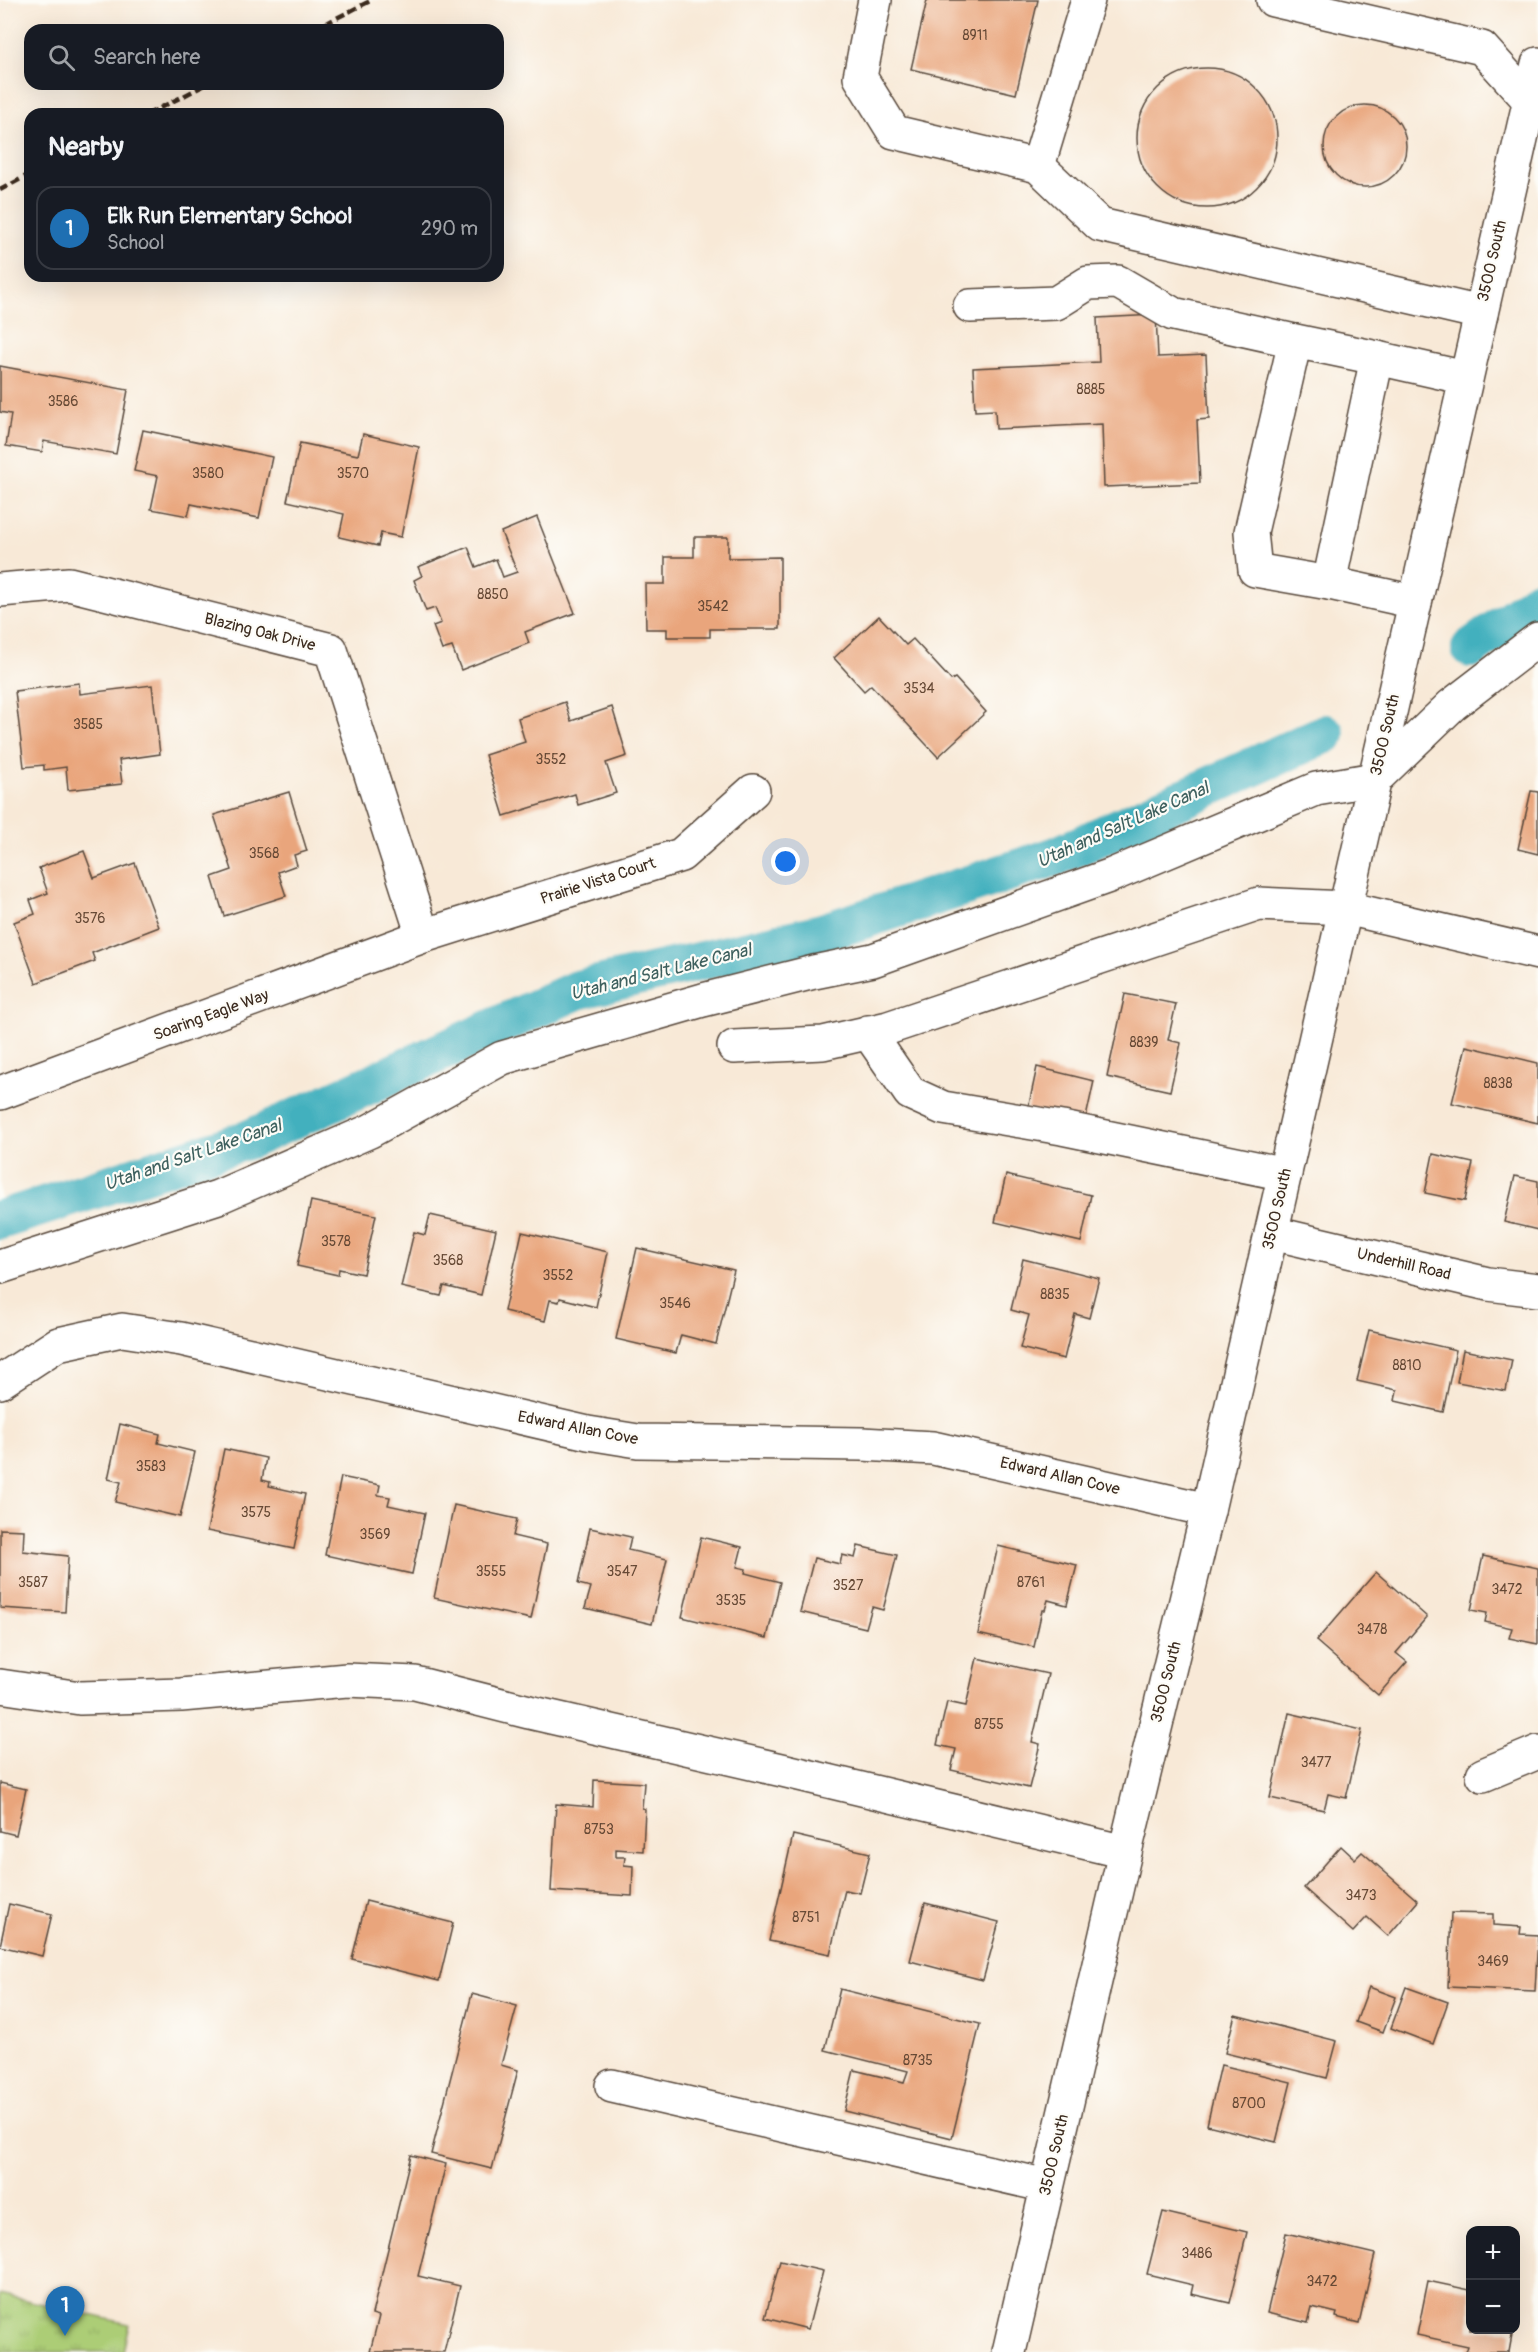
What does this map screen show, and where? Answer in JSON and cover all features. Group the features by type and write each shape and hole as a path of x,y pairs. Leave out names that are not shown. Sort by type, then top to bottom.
{"street":[{"path":"875,0 860,77 894,132 1038,166 1100,225 1481,313"},
{"path":"1038,166 1088,0"},
{"path":"1273,0 1482,48 1534,101"},
{"name":"3500 South","path":"1009,2352 1125,1852 1208,1510 1481,313 1534,101 1538,64"},
{"path":"970,306 1056,303 1088,283 1118,282 1173,314 1466,378"},
{"path":"1295,341 1251,532 1255,570 1329,583 1414,602"},
{"path":"1329,583 1377,358"},
{"name":"Blazing Oak Drive","path":"0,590 69,584 331,650 423,936"},
{"path":"0,1267 218,1197 370,1131 502,1058 703,1000 814,972 873,960 1112,875 1316,789 1376,773 1452,705 1538,639"},
{"name":"Prairie Vista Court","path":"423,936 681,855 753,791"},
{"path":"734,1047 823,1043 888,1028 1259,904 1346,908 1538,953"},
{"name":"Soaring Eagle Way","path":"0,1093 423,936"},
{"path":"868,1032 910,1093 943,1108 1062,1128 1285,1174"},
{"name":"Underhill Road","path":"1272,1233 1488,1284 1538,1290"},
{"name":"Edward Allan Cove","path":"0,1382 58,1344 122,1330 181,1339 588,1433 638,1441 862,1444 933,1448 1208,1510"},
{"path":"0,1686 80,1698 181,1695 347,1680 415,1683 1125,1852"},
{"path":"1483,1775 1538,1752"},
{"path":"612,2086 1047,2186"}],"green space":[{"path":"0,2294 129,2324 123,2352 0,2352"}],"building":[{"path":"927,0 1038,0 1016,94 911,69"},
{"path":"1207,68 1234,73 1257,88 1272,111 1277,138 1272,165 1257,188 1234,203 1207,208 1180,203 1157,188 1142,165 1137,138 1142,111 1157,88 1180,73"},
{"path":"1365,105 1381,108 1394,117 1403,130 1406,146 1403,162 1394,175 1381,184 1365,187 1349,184 1336,175 1327,162 1324,146 1327,130 1336,117 1349,108"},
{"path":"1156,315 1158,357 1206,355 1209,419 1197,420 1200,483 1104,487 1102,424 996,429 995,410 975,411 973,368 1099,362 1097,318"},
{"path":"0,366 128,390 116,454 44,441 42,452 6,446 11,414 0,412"},
{"path":"143,430 272,457 259,518 191,504 188,516 151,509 158,476 134,471"},
{"path":"363,434 419,447 401,537 381,533 378,546 339,537 344,514 287,501 300,443 358,455"},
{"path":"537,517 575,613 525,632 529,643 461,670 452,647 442,650 433,626 441,623 435,608 426,611 414,580 422,576 418,567 468,547 476,567 496,559 503,577 517,572 501,532"},
{"path":"694,537 728,537 728,558 780,557 780,629 710,629 710,637 667,637 667,629 646,629 645,584 665,584 665,557 694,557"},
{"path":"879,616 906,645 913,639 951,680 955,678 986,712 938,757 871,685 864,691 834,658"},
{"path":"79,683 80,694 152,685 160,754 119,760 122,784 68,790 66,767 44,770 44,765 24,767 15,691"},
{"path":"565,702 571,721 612,707 627,756 606,763 616,793 578,805 575,794 504,816 485,755 525,742 518,718"},
{"path":"1531,791 1538,792 1538,854 1518,849"},
{"path":"289,792 307,851 294,855 297,865 278,872 286,896 224,916 212,877 232,870 214,815"},
{"path":"84,851 94,878 135,863 159,927 92,953 95,961 36,983 14,922 35,914 30,900 48,893 39,868"},
{"path":"1125,994 1176,1004 1168,1040 1181,1043 1170,1091 1107,1077"},
{"path":"1466,1046 1538,1063 1538,1123 1452,1103"},
{"path":"1037,1067 1094,1081 1085,1122 1028,1109"},
{"path":"1433,1154 1473,1163 1465,1201 1425,1193"},
{"path":"1006,1175 1091,1195 1081,1242 995,1222"},
{"path":"1515,1176 1538,1181 1538,1230 1504,1222"},
{"path":"311,1201 376,1215 363,1274 339,1269 338,1275 297,1266"},
{"path":"430,1215 496,1230 481,1295 444,1286 441,1296 401,1287 414,1232 425,1235"},
{"path":"522,1232 608,1252 596,1307 560,1298 559,1302 550,1300 545,1321 504,1311"},
{"path":"637,1248 734,1270 716,1344 681,1335 676,1353 616,1339"},
{"path":"1023,1259 1099,1278 1089,1318 1075,1314 1064,1359 1020,1348 1029,1315 1011,1310"},
{"path":"1369,1330 1456,1350 1443,1412 1395,1401 1397,1390 1357,1381"},
{"path":"1463,1350 1512,1360 1506,1391 1457,1382"},
{"path":"120,1424 160,1434 158,1443 195,1452 180,1517 115,1502 121,1482 108,1479"},
{"path":"224,1449 266,1458 262,1480 270,1482 269,1486 305,1494 294,1549 207,1531"},
{"path":"341,1477 380,1485 378,1495 390,1497 388,1505 425,1513 412,1574 325,1555"},
{"path":"454,1505 517,1519 513,1536 547,1544 531,1619 434,1598"},
{"path":"590,1528 631,1537 628,1550 667,1559 652,1624 585,1608 591,1587 578,1584"},
{"path":"0,1529 24,1530 23,1551 68,1556 65,1612 0,1608"},
{"path":"701,1537 742,1547 737,1567 746,1569 745,1573 780,1582 767,1638 682,1617"},
{"path":"858,1546 897,1555 883,1610 872,1607 866,1628 800,1612 814,1558 840,1564 842,1555 855,1558"},
{"path":"998,1546 1077,1565 1067,1605 1048,1600 1045,1610 1042,1610 1034,1647 978,1634"},
{"path":"1483,1556 1538,1568 1538,1644 1509,1638 1512,1628 1485,1622 1487,1613 1471,1610"},
{"path":"1376,1572 1427,1617 1396,1653 1407,1662 1378,1695 1316,1641"},
{"path":"977,1658 1048,1674 1032,1742 1040,1744 1029,1788 951,1770 956,1749 937,1745 947,1702 966,1706"},
{"path":"1289,1713 1362,1730 1346,1798 1328,1794 1324,1810 1270,1798"},
{"path":"594,1780 644,1783 643,1851 616,1849 616,1857 625,1857 624,1865 633,1866 632,1896 551,1891 556,1804 593,1807"},
{"path":"0,1783 26,1789 16,1835 0,1831"},
{"path":"793,1835 870,1853 860,1893 845,1890 830,1954 769,1941"},
{"path":"1341,1846 1355,1859 1362,1852 1418,1901 1388,1936 1367,1917 1353,1932 1304,1888"},
{"path":"366,1901 453,1923 439,1981 352,1959"},
{"path":"925,1903 999,1922 983,1980 910,1961"},
{"path":"9,1904 52,1914 42,1956 0,1946"},
{"path":"1451,1913 1493,1914 1493,1925 1521,1927 1520,1934 1538,1935 1535,1991 1448,1987"},
{"path":"1369,1987 1396,1997 1383,2032 1356,2022"},
{"path":"1406,1987 1448,2002 1433,2044 1391,2028"},
{"path":"840,1989 980,2024 952,2138 844,2111 854,2070 904,2082 908,2071 825,2050"},
{"path":"472,1994 517,2006 501,2065 518,2070 492,2169 431,2154"},
{"path":"1235,2015 1337,2041 1327,2078 1225,2053"},
{"path":"1221,2065 1291,2082 1276,2142 1207,2125"},
{"path":"411,2155 446,2164 418,2276 460,2286 444,2352 370,2352 379,2316 372,2314"},
{"path":"1163,2212 1247,2232 1230,2303 1191,2294 1193,2285 1147,2274"},
{"path":"1286,2233 1375,2254 1359,2323 1336,2317 1337,2313 1312,2307 1308,2323 1267,2313"},
{"path":"780,2261 823,2271 808,2329 765,2318"},
{"path":"1428,2281 1466,2289 1466,2334 1512,2334 1509,2352 1466,2352 1468,2346 1417,2335"}],"waterway":[{"name":"Utah and Salt Lake Canal","path":"1471,648 1538,600"},
{"name":"Utah and Salt Lake Canal","path":"0,1220 250,1139 577,990 822,933 1057,856 1325,734"}],"railway":[{"path":"325,24 372,0"},
{"path":"160,108 195,90"},
{"path":"0,190 24,177"}],"place":[{"name":"Elk Run Elementary School","path":"65,2336"}]}
